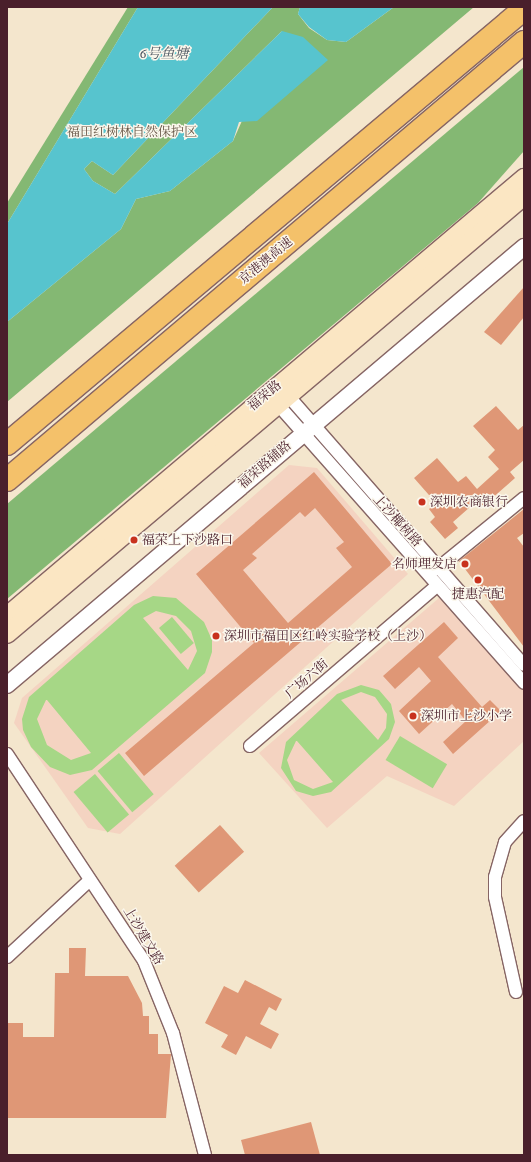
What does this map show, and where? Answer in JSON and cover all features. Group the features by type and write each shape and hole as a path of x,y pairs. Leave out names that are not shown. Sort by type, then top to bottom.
{"highway":[{"name":"京港澳高速","path":"7,444 524,9"},
{"name":"京港澳高速","path":"7,480 524,42"}],"main road":[{"name":"福荣路","path":"7,634 524,178"},
{"name":"福荣路","path":"7,616 278,394 524,196"}],"street":[{"name":"福荣路辅路","path":"7,685 307,429 524,247"},
{"name":"上沙椰树路","path":"278,394 437,586 524,683"},
{"name":"上沙椰树路","path":"307,429 524,665"},
{"path":"437,569 524,498"},
{"name":"广场六街","path":"250,746 437,586"},
{"name":"上沙建文路","path":"7,754 90,880 155,984 173,1033 205,1155"},
{"path":"516,992 495,882 501,850 524,821"},
{"path":"7,957 90,880"}],"shaded area":[{"name":"深圳市福田区红岭实验学校（上沙）","path":"289,465 317,468 408,574 120,834 88,828 14,723 22,698"},
{"name":"深圳市上沙小学","path":"439,598 524,690 524,741 454,806 387,776 327,828 259,753"}],"green space":[{"path":"128,7 138,7 7,224 7,203"},
{"path":"273,7 300,7 298,14 309,28 327,40 346,42 394,7 474,7 7,402 7,322 121,229 136,199 170,191 233,141 282,31 115,194 93,181 84,169 92,161 113,175"},
{"path":"524,67 524,151 478,203 7,599 7,504"},
{"path":"153,596 176,598 204,622 212,640 212,652 205,673 92,770 70,775 50,767 31,747 23,730 22,719 29,697 134,605","holes":["156,611 176,616 191,631 197,651 188,670 143,618","47,700 91,753 71,760 47,745 37,719"]},
{"path":"172,617 194,643 181,654 159,628"},
{"path":"361,685 379,690 391,704 395,722 389,739 331,792 313,796 296,791 281,768 286,742 337,694","holes":["361,692 375,697 387,714 386,728 378,740 341,700","297,741 333,782 313,789 294,780 287,760"]},
{"path":"400,736 447,764 433,788 386,760"},
{"path":"119,753 154,794 132,812 98,771"},
{"path":"95,774 129,815 108,833 74,792"}],"water":[{"name":"6号鱼塘","path":"138,7 273,7 113,175 92,161 84,169 93,181 115,194 282,31 303,37 328,60 257,121 239,122 233,141 170,191 136,199 121,229 7,322 7,224"},
{"path":"300,7 394,7 346,42 327,40 309,27 298,14"}],"building":[{"path":"524,287 524,317 501,345 484,332"},
{"path":"496,406 518,430 524,425 524,460 510,472 515,478 498,493 483,506 478,500 453,522 458,528 445,539 430,522 435,517 429,509 436,503 414,478 437,458 458,482 466,476 477,489 499,469 488,457 495,450 473,426"},
{"path":"314,472 392,564 144,776 125,753 254,643 196,574","holes":["315,508 344,542 336,548 352,567 288,623 243,570 257,558 252,554 300,512 305,517"]},
{"path":"524,509 524,533 517,538 524,547 524,647 459,561"},
{"path":"444,622 458,638 438,657 482,707 490,700 501,711 453,754 443,742 466,721 452,704 419,734 399,711 431,681 419,667 395,689 383,676"},
{"path":"220,825 244,852 199,893 175,866"},
{"path":"69,948 86,948 85,976 128,976 142,1003 143,1016 149,1016 149,1034 158,1034 158,1054 171,1054 166,1118 7,1118 7,1023 23,1023 23,1037 54,1037 55,973 69,973"},
{"path":"245,980 282,999 276,1011 269,1007 260,1024 279,1034 271,1049 246,1036 236,1055 221,1047 228,1035 205,1023 224,986 238,993"},
{"path":"311,1122 320,1155 245,1155 241,1140"}],"place":[{"name":"深圳农商银行","path":"422,502"},
{"name":"福荣上下沙路口","path":"134,540"},
{"name":"名师理发店","path":"465,564"},
{"name":"捷惠汽配","path":"478,580"},
{"name":"深圳市福田区红岭实验学校（上沙）","path":"216,636"},
{"name":"深圳市上沙小学","path":"413,716"}],"park label":[{"name":"福田红树林自然保护区","path":"132,132"}]}
